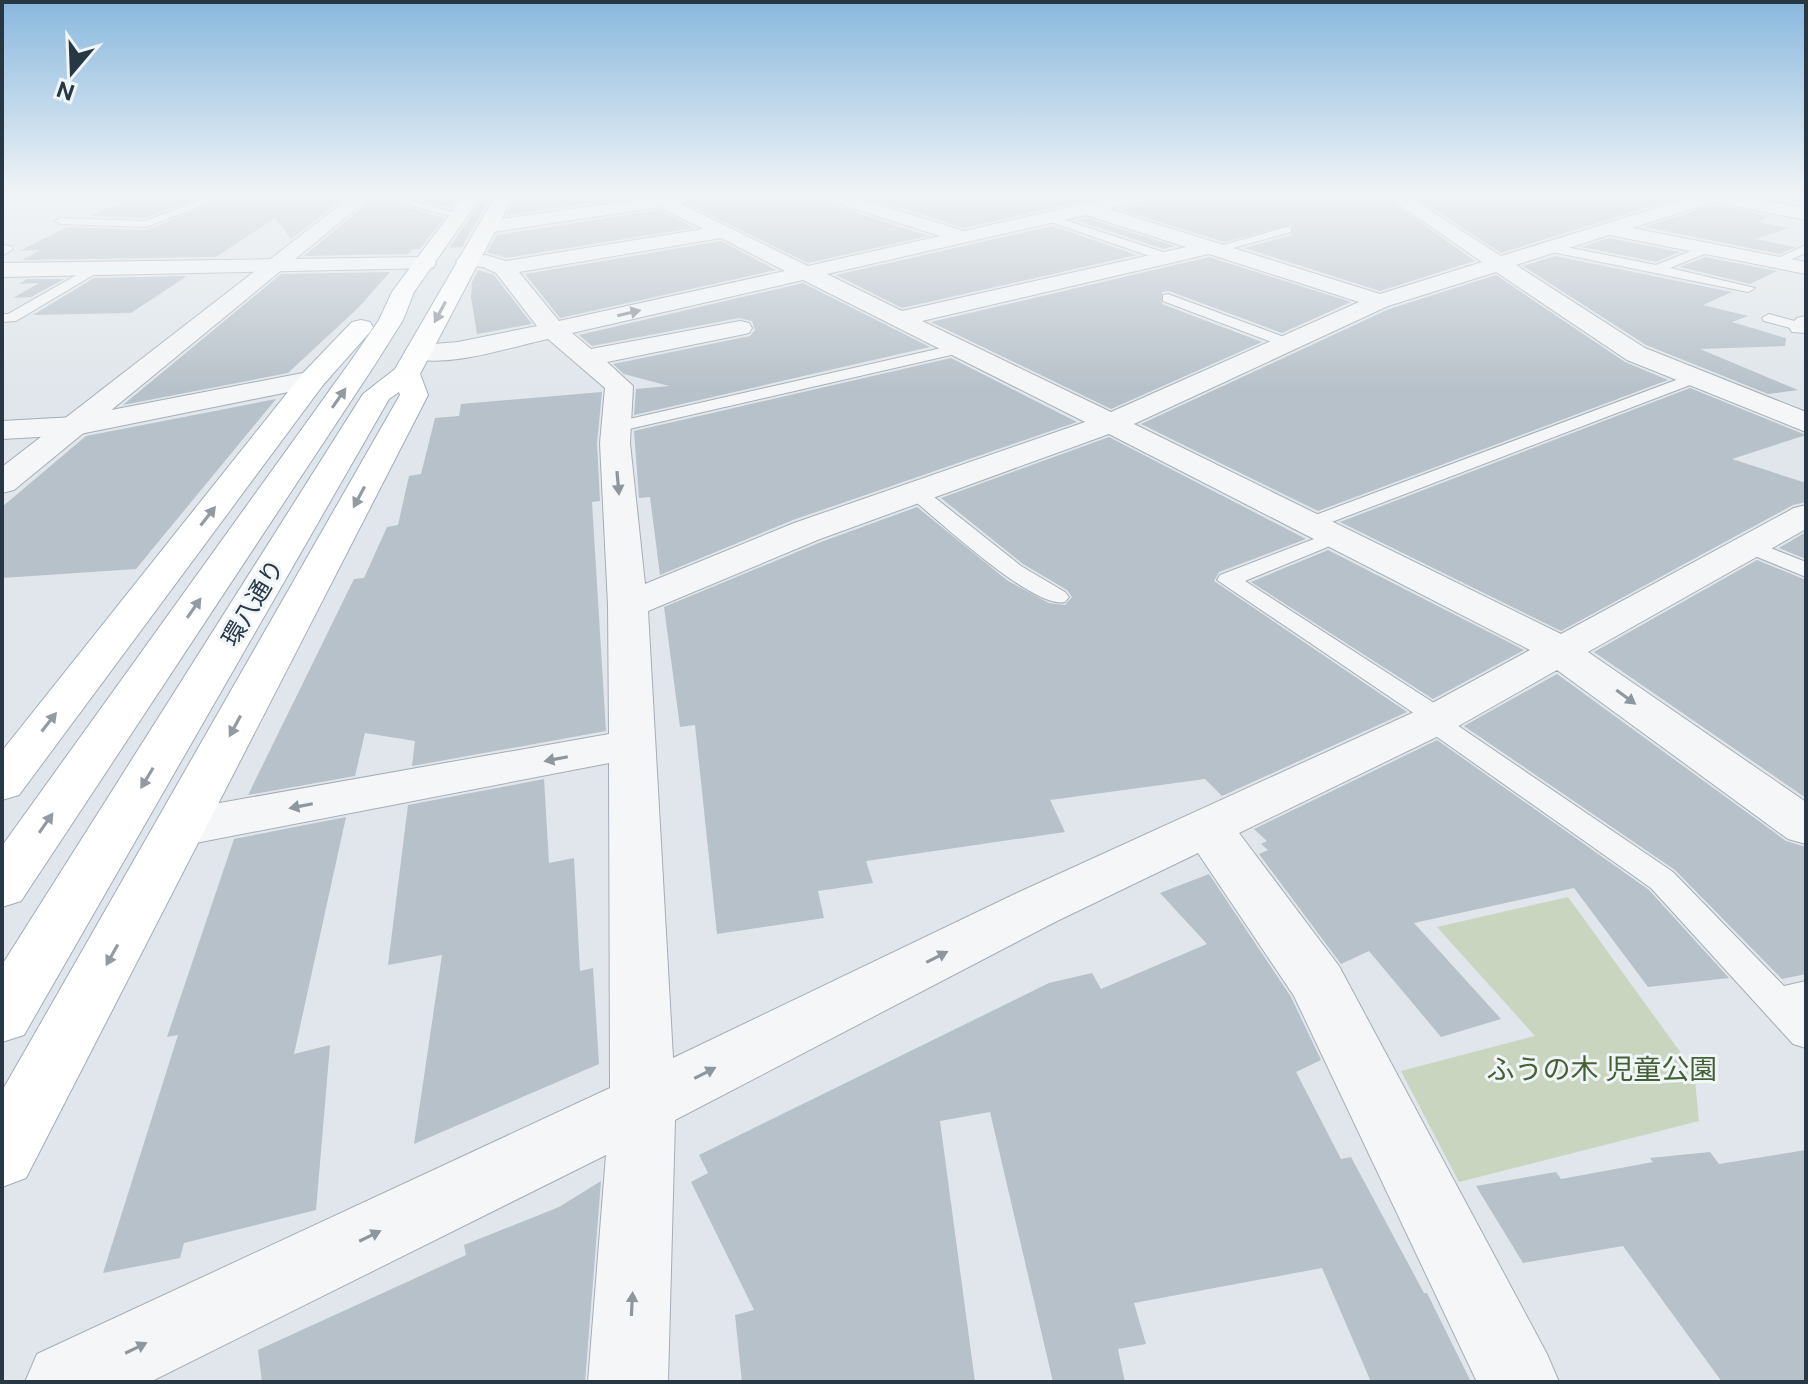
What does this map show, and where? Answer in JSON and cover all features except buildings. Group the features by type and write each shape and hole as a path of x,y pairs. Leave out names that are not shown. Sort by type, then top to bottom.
{"main road":[{"name":"環八通り","path":"2,887 391,320 403,292 428,260"},
{"name":"環八通り","path":"2,1017 377,394 412,363 467,261"},
{"path":"2,784 313,379 367,321 403,292"},
{"path":"2,1156 414,395 412,363"}],"street":[{"path":"2,483 282,260"},
{"path":"504,268 555,260"},
{"path":"777,260 1533,633 1806,827"},
{"path":"412,363 458,350 867,260"},
{"path":"898,319 1154,260"},
{"path":"1249,260 1380,301"},
{"path":"1489,260 1636,354 1806,423"},
{"path":"628,605 807,531 1109,424 1380,301 1517,260"},
{"path":"1762,260 1806,268"},
{"path":"467,261 486,261 504,268 553,330 619,386 616,427 628,605 643,1104 628,1382"},
{"path":"2,270 425,263"},
{"path":"587,358 740,328"},
{"path":"2,430 75,426 313,379"},
{"path":"65,1382 643,1104 1037,907 1436,719 1563,652 1806,515"},
{"path":"180,828 633,744"},
{"path":"1208,828 1318,983 1519,1382"}],"lane":[{"path":"1606,260 1748,288"},
{"path":"1656,270 1680,260"},
{"path":"1775,262 1781,260"},
{"path":"2,318 11,318 99,268"},
{"path":"1168,298 1287,343"},
{"path":"1769,318 1804,326"},
{"path":"616,427 959,349"},
{"path":"1692,379 1322,530 1228,580 1436,719 1662,880 1791,998 1806,1033"},
{"path":"917,493 1013,571 1057,597"},
{"path":"1748,545 1806,570"}],"green space":[{"name":"ふうの木 児童公園","path":"1568,897 1694,1071 1699,1121 1459,1182 1401,1071 1535,1036 1437,927"}]}
